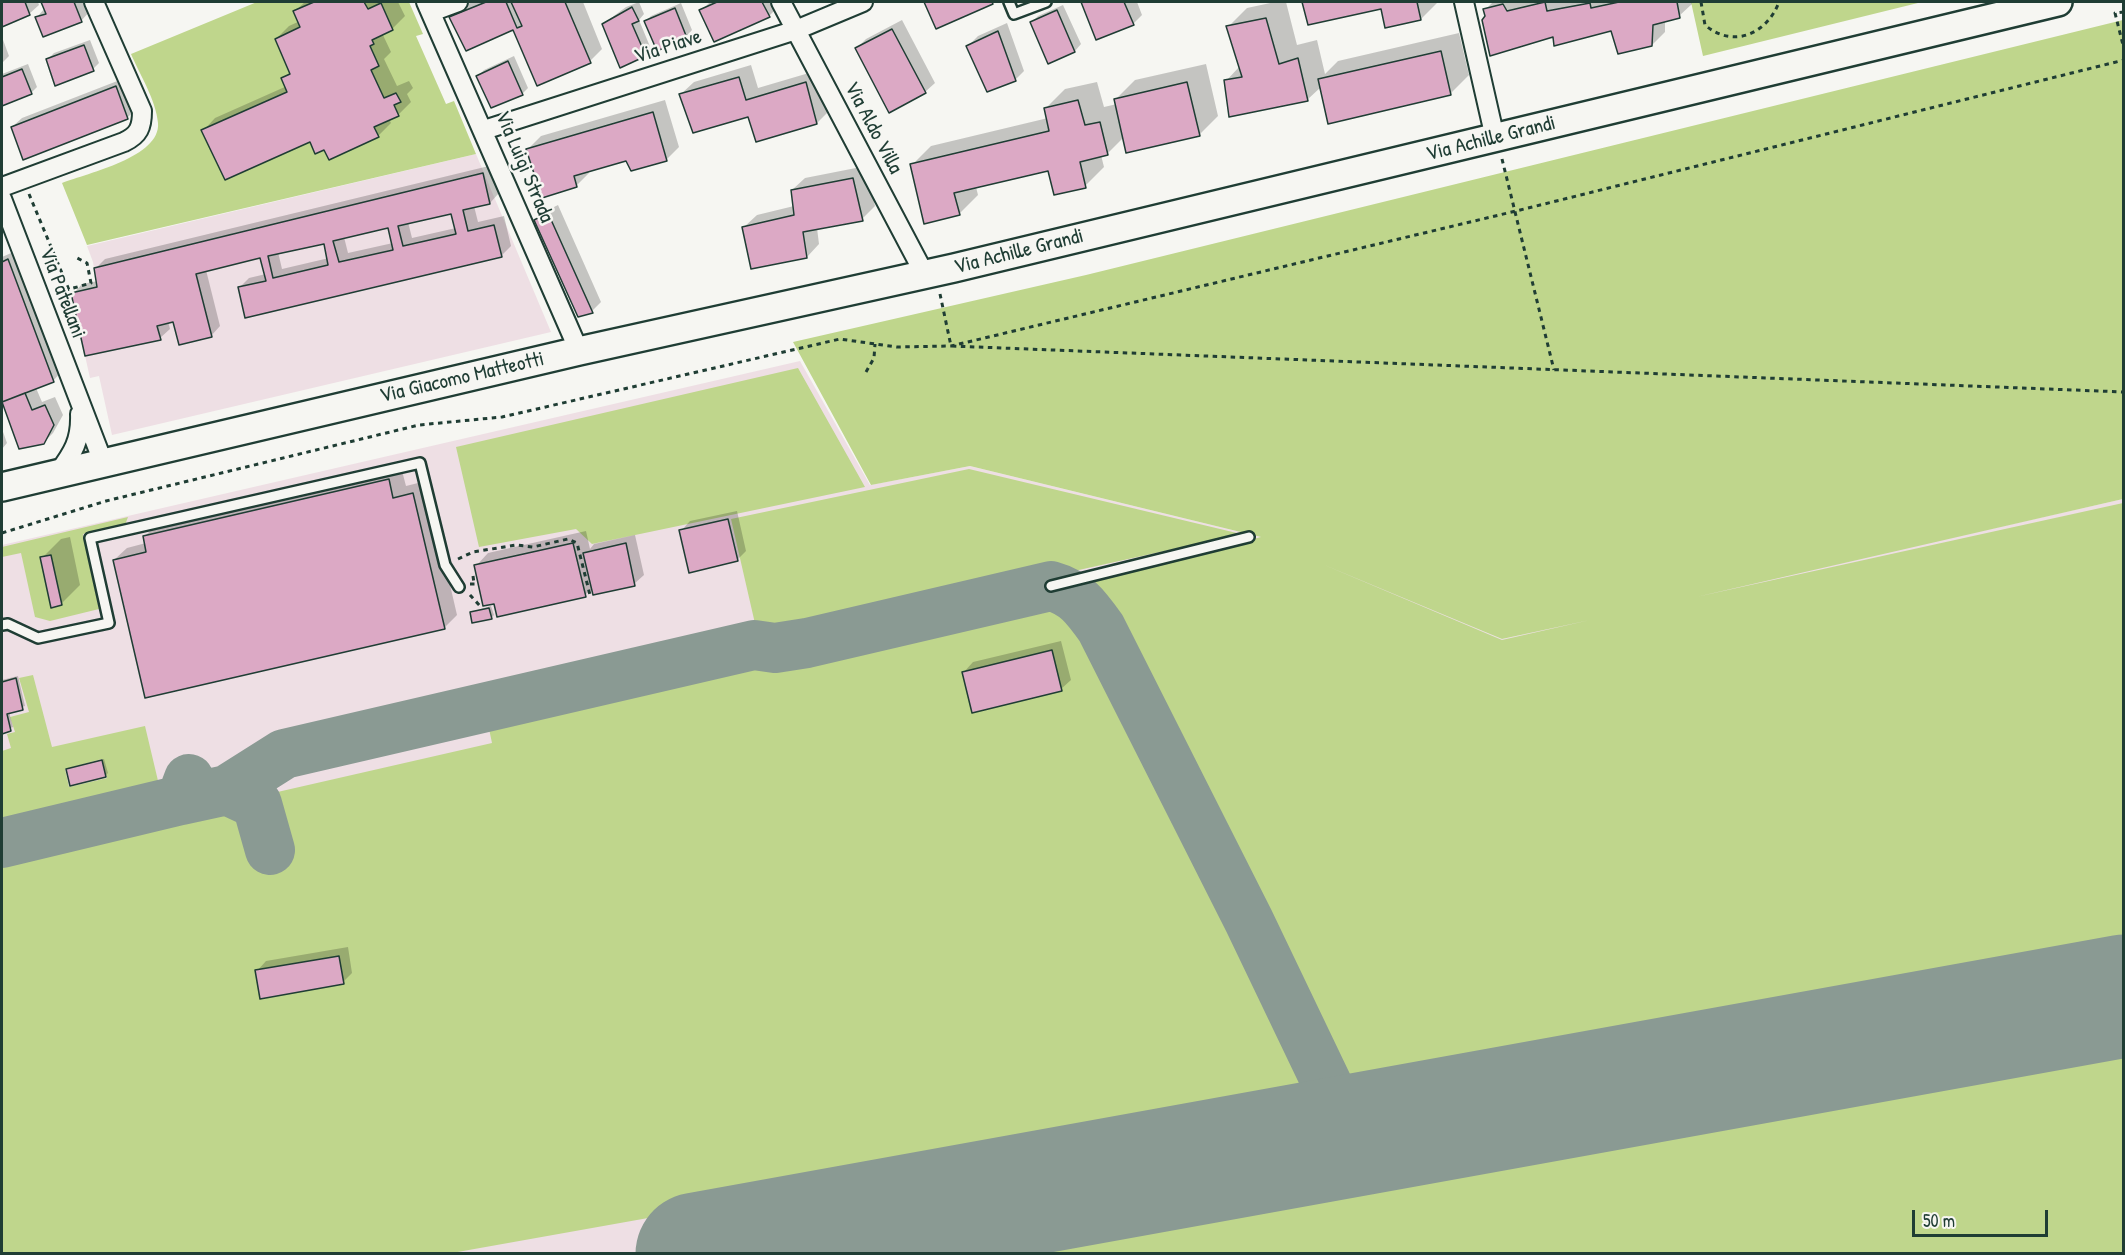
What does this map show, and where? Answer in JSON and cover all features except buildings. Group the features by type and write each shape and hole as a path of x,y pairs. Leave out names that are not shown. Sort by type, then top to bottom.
{"street":[{"path":"2,187 135,137 142,125 142,111 111,25 94,2"},
{"path":"429,7 458,2"},
{"name":"Via Aldo Villa","path":"781,2 925,275"},
{"name":"Via Piave","path":"484,130 796,30 863,2"},
{"path":"1464,2 1498,147"},
{"name":"Via Achille Grandi","path":"925,275 1498,147 2046,3"},
{"name":"Via Luigi Strada","path":"429,7 579,351"},
{"name":"Via Patellani","path":"2,199 103,462"},
{"name":"Via Giacomo Matteotti","path":"2,487 579,351 925,275"},
{"name":"Via Patellani","path":"58,473 75,451 81,433 80,403"}],"lane":[{"path":"1009,2 1014,14 1046,2"},
{"path":"2,625 8,624 38,638 109,623 90,538 420,463 446,565 459,587"},
{"path":"1051,585 1250,537"}],"path":[{"path":"1701,2 1705,25 1726,37 1741,38 1755,34 1767,24 1779,2"},
{"path":"2124,12 2115,13 2124,49"},
{"path":"951,346 1516,212 2124,60"},
{"path":"1498,147 1554,370"},
{"path":"38,190 28,194 69,290"},
{"path":"39,298 91,283 87,263 77,258"},
{"path":"949,292 939,295 951,346"},
{"path":"2,532 106,501 419,425 502,417 840,339 897,347 951,346 2124,392"},
{"path":"866,372 874,358 875,344"},
{"path":"446,565 473,552 516,545 533,547 568,539 578,543 590,595"},
{"path":"473,576 474,583"}],"shaded area":[{"path":"476,154 551,332 112,435 99,376 90,378 71,293 97,287 93,262 87,246"},
{"path":"800,361 870,485 970,466 1261,537 1502,639 2123,499 2123,1253 2,1253 2,545"}],"green space":[{"path":"257,2 409,2 423,34 416,36 446,104 454,101 476,154 87,245 62,183 121,162 148,145 156,135 157,114 131,54"},
{"path":"1691,2 1922,2 1703,56"},
{"path":"2123,20 2123,499 1696,597 2123,503 2123,951 1347,1093 1091,581 1261,537 970,466 871,485 793,342 1086,275","holes":["1322,564 1502,639 1590,620 1502,640"]},
{"path":"798,368 865,487 592,544 576,529 479,547 456,447"},
{"path":"969,469 1241,534 759,641 731,519"},
{"path":"128,517 125,525 83,534 99,609 50,621 35,617 21,553 2,557 2,547"},
{"path":"1051,595 1070,605 1117,676 1286,1013 1278,1018 1315,1099 452,1253 2,1253 2,865 263,803 260,796 492,743 488,724 757,665"},
{"path":"33,675 52,747 145,726 159,785 2,823 2,751 11,748 7,734 15,732 10,717 29,712 19,678","holes":["102,759 107,778 69,787 65,769"]},
{"path":"2123,1037 2123,1253 931,1253"}],"taxiway":[{"path":"181,800 227,790 284,754 754,645 775,648 807,643 1051,586 1080,602 1101,628 1249,921 1352,1136"},
{"path":"2,843 181,800 189,779"},
{"path":"227,790 257,804 270,850"}],"runway":[{"path":"697,1254 2124,996"}]}
